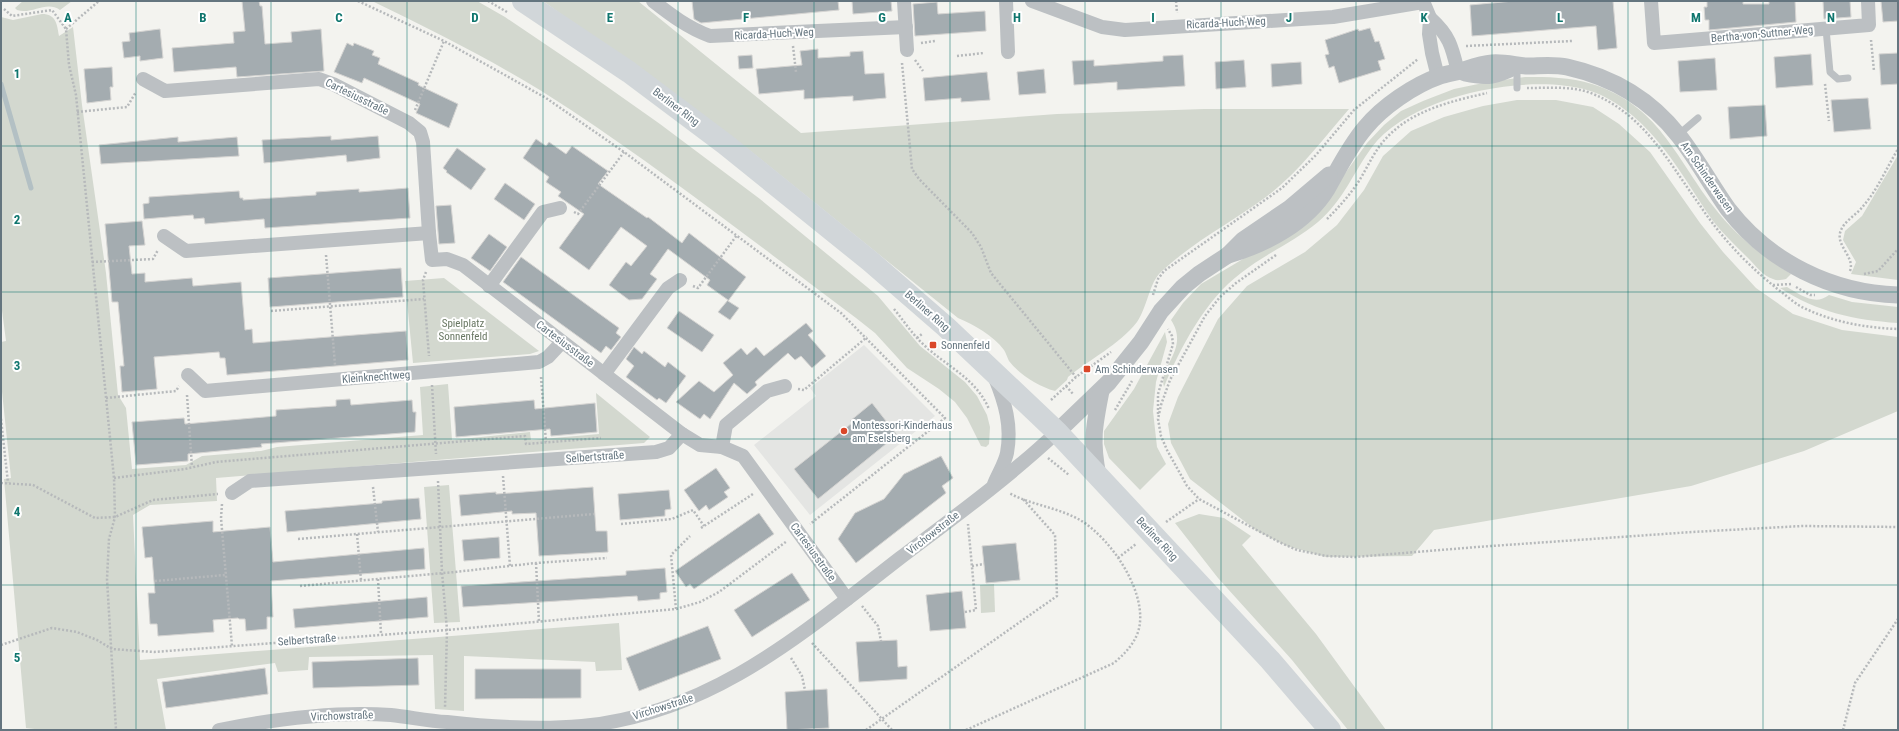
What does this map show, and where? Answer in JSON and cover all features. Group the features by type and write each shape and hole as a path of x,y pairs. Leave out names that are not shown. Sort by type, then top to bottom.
{"main road":[{"name":"Berliner Ring","path":"518,8 629,72 725,144 870,261 991,368 1098,476 1270,660 1330,730"}],"street":[{"name":"Ricarda-Huch-Weg","path":"653,1 674,17 699,32 710,36 792,34 906,27"},
{"path":"904,1 908,50"},
{"path":"1006,1 1008,52"},
{"name":"Ricarda-Huch-Weg","path":"1032,1 1102,26 1125,30 1333,17 1397,4 1423,2"},
{"name":"Bertha-von-Suttner-Weg","path":"1651,1 1654,43 1869,25"},
{"path":"1868,1 1869,25"},
{"path":"1423,2 1430,18 1442,29 1452,47 1458,72"},
{"path":"1430,18 1429,34 1438,77"},
{"name":"Am Schinderwasen","path":"1056,432 1090,410 1101,391 1141,342 1161,312 1183,287 1228,254 1243,240 1290,208 1338,168 1365,128 1379,112 1399,97 1438,77 1492,63 1517,66 1565,66 1589,72 1636,95 1660,114 1678,135 1730,211 1772,252 1796,268 1828,283 1855,290 1898,295"},
{"name":"Cartesiusstraße","path":"143,79 165,91 319,79 333,84 410,123 420,132 423,142 432,260 447,259 463,265 682,434 700,445 722,447 743,456 850,597"},
{"path":"489,286 543,212 560,208"},
{"path":"164,236 186,251 429,233"},
{"name":"Cartesiusstraße","path":"604,374 668,288 680,280"},
{"name":"Kleinknechtweg","path":"188,375 205,390 431,373 539,362 548,357 562,342"},
{"name":"Virchowstraße","path":"991,368 1004,399 1009,424 1007,454 993,485"},
{"path":"722,447 726,425 767,391 785,386"},
{"path":"1090,410 1093,430 1093,450 1098,476"},
{"name":"Virchowstraße","path":"219,730 293,719 335,715 389,715 444,722 545,728 582,726 623,720 660,710 710,691 744,673 784,646 958,513 1036,451 1056,432"},
{"name":"Selbertstraße","path":"232,493 250,482 656,452 669,448 682,434"}],"lane":[{"path":"1826,29 1830,72 1838,79 1848,78"},
{"path":"1517,66 1517,88"},
{"path":"1678,135 1698,118"}],"path":[{"path":"66,29 99,1"},
{"path":"358,1 444,42 546,98 624,152 841,313 945,418"},
{"path":"488,1 518,8"},
{"path":"4,9 12,16 52,10 66,29 69,65 76,95 114,478 116,517 109,539 108,579 116,730"},
{"path":"1869,25 1874,71"},
{"path":"792,34 796,72"},
{"path":"1460,46 1572,41"},
{"path":"410,123 444,42"},
{"path":"908,50 902,59 912,169 919,179 972,233 981,247 991,273 1076,377"},
{"path":"957,56 984,53"},
{"path":"77,112 127,107 143,79"},
{"path":"1322,223 1340,206 1357,184 1379,146 1392,132 1412,117 1462,99 1517,88 1558,87 1586,92 1603,99 1634,119 1656,141 1699,205 1723,236 1744,259 1772,285 1802,308 1830,318 1856,324 1898,329"},
{"path":"1849,274 1851,268 1850,262 1841,243 1840,234 1845,223 1864,205 1898,149"},
{"path":"560,208 578,214 624,152"},
{"path":"680,280 698,288 737,235"},
{"path":"92,262 153,259 164,236"},
{"path":"325,241 337,380"},
{"path":"1878,271 1898,249"},
{"path":"1158,419 1161,405 1170,380 1205,316 1220,298 1236,283 1279,253"},
{"path":"423,280 436,443 442,572 447,630 444,722"},
{"path":"1772,285 1790,283 1810,295 1820,294"},
{"path":"271,311 424,299"},
{"path":"891,305 918,338 931,351 970,381 981,394 991,414"},
{"path":"1165,327 1170,330 1173,344 1158,394 1158,419 1161,436 1166,450 1187,486 1199,499 1279,542 1297,550 1326,556 1355,557 1692,532 1802,526 1898,527"},
{"path":"918,338 922,334"},
{"path":"785,386 804,390 867,338"},
{"path":"106,398 176,391 188,375"},
{"path":"1066,386 1090,410 1108,422 1133,380"},
{"path":"543,394 546,442"},
{"path":"189,413 192,467"},
{"path":"1,419 8,483"},
{"path":"114,478 185,469 216,462 436,443 525,436 526,444 601,438"},
{"path":"502,464 510,566"},
{"path":"371,472 378,532"},
{"path":"1,483 33,485 95,518 116,517 153,500 232,493"},
{"path":"966,730 1114,663 1126,653 1134,642 1138,631 1140,617 1135,591 1129,577 1118,558 1102,538 1080,520 1057,509 1023,499 993,485"},
{"path":"701,528 765,486"},
{"path":"866,730 1057,596 1055,535 1023,499"},
{"path":"1173,517 1199,499"},
{"path":"621,524 672,520 693,510 704,526"},
{"path":"958,513 968,525 976,610 965,612"},
{"path":"298,539 507,520 594,514"},
{"path":"221,518 232,646"},
{"path":"357,534 362,580"},
{"path":"676,609 672,555 690,536"},
{"path":"1118,558 1133,546"},
{"path":"300,586 510,566 536,562 606,558"},
{"path":"536,562 539,622"},
{"path":"972,566 984,564"},
{"path":"154,581 225,575"},
{"path":"378,579 381,634"},
{"path":"850,597 878,626 880,641"},
{"name":"Selbertstraße","path":"112,649 154,652 447,630 621,615"},
{"path":"1843,730 1855,683 1898,619"},
{"path":"1,645 52,628 78,632 97,640 112,649"},
{"path":"802,632 892,730"},
{"path":"784,646 802,676 805,690"}],"shaded area":[{"name":"Montessori-Kinderhaus am Eselsberg","path":"864,345 935,416 810,515 754,445 816,396 810,388"}],"green space":[{"path":"23,1 72,1 60,10 49,6 28,11 17,10 15,8"},
{"path":"372,1 477,1 505,17 660,124 760,199 878,296 920,346 965,382 977,396 987,415 990,427 989,444 986,447 981,446 967,418 955,402 939,389 907,368 875,333 644,160 571,110 523,80 448,39"},
{"path":"543,1 638,1 801,133 1057,114 1204,109 1349,109 1310,155 1278,188 1213,232 1162,271 1154,281 1141,316 1130,330 1113,345 1068,377 1067,380 1055,391 1036,383 1024,375 1013,366 1004,350 989,335 977,327 958,318 748,149"},
{"path":"47,14 55,20 59,36 73,27 82,105 106,273 118,395 126,408 132,469 186,465 202,456 261,451 277,447 423,435 420,387 448,384 452,440 530,432 531,440 599,434 596,393 650,437 644,443 216,478 217,501 150,505 133,515 140,660 619,623 622,670 596,671 595,662 464,656 464,711 435,709 433,655 309,657 308,670 278,672 275,663 157,679 166,730 43,730 26,728 4,479 11,478 1,382 1,342 6,341 1,303 1,17 13,20"},
{"path":"1525,77 1559,78 1592,84 1615,93 1633,105 1663,134 1713,206 1730,226 1759,252 1791,274 1786,279 1776,280 1769,278 1759,270 1713,221 1678,168 1655,138 1633,116 1615,103 1597,93 1562,85 1534,84 1503,87 1472,93 1441,102 1414,114 1390,129 1372,147 1341,196 1327,214 1309,229 1241,273 1216,296 1195,325 1170,372 1164,387 1163,379 1176,348 1177,340 1176,330 1171,320 1183,303 1201,284 1248,256 1338,183 1367,143 1384,125 1401,111 1454,89 1488,82"},
{"path":"1517,100 1556,100 1593,107 1619,124 1650,152 1700,223 1723,252 1756,288 1793,314 1842,330 1898,337 1898,411 1804,451 1691,486 1434,530 1412,556 1326,557 1287,546 1257,531 1190,479 1171,443 1168,424 1178,397 1218,319 1247,286 1305,252 1337,225 1364,190 1383,156 1411,131 1444,117 1483,106"},
{"path":"1898,155 1898,280 1851,274 1856,262 1843,240 1845,231 1862,216"},
{"name":"Spielplatz Sonnenfeld","path":"444,278 539,351 530,354 413,363 405,281"},
{"path":"1787,287 1803,296 1818,300 1829,295 1852,302 1898,307 1898,323 1866,320 1822,309 1780,288"},
{"path":"1165,332 1167,342 1156,382 1153,411 1157,447 1166,464 1140,490 1109,458 1104,444 1104,431 1134,389"},
{"path":"449,485 460,622 434,623 424,487"},
{"path":"1199,514 1224,518 1251,536 1242,545 1316,634 1386,730 1348,730 1292,660 1218,578 1175,523"},
{"path":"994,584 995,612 981,613 980,585"}],"building":[{"path":"242,1 259,1 260,6 262,6 265,44 292,42 291,32 321,29 324,71 237,77 236,67 174,72 172,48 234,43 233,32 245,31"},
{"path":"692,1 838,1 839,10 701,23 694,19"},
{"path":"852,1 891,1 892,11 853,14"},
{"path":"1514,1 1613,1 1617,48 1598,50 1596,26 1472,36 1470,5"},
{"path":"1707,1 1743,1 1743,4 1769,4 1769,1 1795,1 1796,22 1709,30 1709,20 1705,20 1704,7 1707,7"},
{"path":"1823,1 1850,1 1851,17 1824,19"},
{"path":"1881,1 1898,1 1898,21 1883,22"},
{"path":"937,2 938,14 985,11 986,31 915,36 913,4"},
{"path":"1370,28 1375,42 1379,41 1385,59 1378,61 1381,70 1339,83 1334,66 1329,68 1325,55 1329,54 1325,40 1358,29 1359,31"},
{"path":"160,29 163,58 140,61 140,56 124,58 122,42 130,41 129,33"},
{"path":"347,43 353,46 354,43 374,51 372,55 380,58 378,64 419,83 418,85 458,104 449,128 416,113 420,104 364,78 362,83 334,72"},
{"path":"818,49 818,58 850,56 850,52 863,51 865,74 884,73 886,98 853,101 853,96 804,99 804,90 759,94 756,69 802,65 800,51"},
{"path":"1898,53 1898,84 1881,85 1879,54"},
{"path":"1811,54 1813,85 1776,88 1774,57"},
{"path":"752,55 753,68 739,69 738,56"},
{"path":"1183,55 1185,86 1117,90 1117,82 1074,85 1072,61 1094,60 1094,66 1163,61 1163,56"},
{"path":"1715,58 1717,90 1680,92 1678,61"},
{"path":"1244,60 1246,87 1216,89 1215,62"},
{"path":"1301,62 1302,84 1272,87 1271,64"},
{"path":"112,67 113,87 110,87 111,100 87,103 84,69"},
{"path":"1044,69 1046,93 1019,95 1017,72"},
{"path":"987,72 990,100 961,102 961,98 925,101 923,78"},
{"path":"1868,98 1871,129 1834,132 1831,100"},
{"path":"1765,105 1767,136 1730,139 1728,107"},
{"path":"331,136 331,140 378,136 380,158 347,162 346,155 264,163 262,140"},
{"path":"178,137 178,142 237,137 239,156 101,164 99,145"},
{"path":"536,139 546,146 549,142 566,154 572,146 608,171 598,184 647,218 648,217 682,243 689,233 746,277 728,301 739,308 730,320 718,312 728,300 707,285 710,280 668,249 650,274 657,279 642,299 629,300 609,285 626,262 631,266 647,246 621,227 589,270 559,248 584,214 558,196 561,192 546,182 549,177 523,158"},
{"path":"457,148 486,169 471,190 446,172 447,171 443,168"},
{"path":"505,183 535,204 524,220 494,199"},
{"path":"408,188 410,218 265,228 264,219 205,224 204,218 194,219 193,215 144,219 143,204 149,203 149,197 239,191 240,198 243,198 243,200 316,195 316,192 359,189 359,192"},
{"path":"451,205 455,243 439,244 436,206"},
{"path":"142,221 145,245 129,246 132,274 145,273 145,282 192,278 193,286 241,282 245,330 252,329 253,343 406,331 408,360 227,375 225,358 220,358 219,352 154,357 157,389 122,392 120,366 124,366 118,302 112,302 105,224"},
{"path":"489,234 507,247 490,271 471,258"},
{"path":"521,257 619,328 616,333 621,337 611,350 606,346 601,353 503,282"},
{"path":"401,268 403,297 270,307 268,278"},
{"path":"679,311 714,335 702,352 667,328"},
{"path":"806,323 813,331 808,335 826,356 812,368 801,356 795,360 788,353 755,382 757,385 747,394 734,383 710,419 704,414 700,419 676,402 699,381 714,392 733,375 723,363 741,348 747,355 756,347 764,356"},
{"path":"634,347 642,354 644,351 665,367 668,362 686,376 666,403 659,398 657,400 626,377 634,366 626,359"},
{"path":"350,399 351,405 412,400 413,412 416,412 415,432 261,444 262,447 188,454 188,461 136,465 132,422 184,418 185,424 276,416 276,410 336,406 336,400"},
{"path":"534,400 535,409 595,403 597,432 551,436 550,429 456,437 454,407"},
{"path":"872,403 897,435 818,499 794,469 852,423 850,421"},
{"path":"941,456 953,478 942,486 946,493 856,563 838,539 855,513 884,499 904,474"},
{"path":"716,468 730,488 724,492 728,497 709,510 706,505 699,511 684,490"},
{"path":"593,487 596,531 607,531 608,552 539,556 536,513 512,514 512,511 461,516 459,495 496,492 496,494"},
{"path":"669,490 671,509 665,510 665,516 620,520 618,494"},
{"path":"419,498 421,519 287,532 285,511 382,503 382,501"},
{"path":"759,513 774,534 694,589 690,584 686,587 675,571"},
{"path":"213,521 213,532 270,527 273,562 424,548 425,569 271,581 273,617 267,617 267,629 246,631 245,619 238,618 213,620 214,632 158,636 157,624 150,624 148,593 155,593 152,557 145,558 142,527"},
{"path":"499,537 500,558 464,561 462,540"},
{"path":"1016,543 1020,580 986,583 982,546"},
{"path":"665,568 667,592 660,593 660,599 638,601 637,596 463,607 461,586 626,575 626,571"},
{"path":"792,573 810,600 752,637 734,610"},
{"path":"962,591 966,628 930,631 926,595"},
{"path":"427,597 428,617 295,628 293,609"},
{"path":"708,626 721,659 639,691 626,658"},
{"path":"897,640 898,667 907,666 907,679 859,682 856,642"},
{"path":"418,658 419,685 313,688 312,662"},
{"path":"265,668 268,694 166,708 162,682"},
{"path":"475,669 581,669 581,698 475,699"},
{"path":"827,689 829,728 787,730 785,692"}],"waterway":[{"path":"1,84 31,188"}],"place":[{"name":"Sonnenfeld","path":"933,345"},
{"name":"Am Schinderwasen","path":"1087,369"},
{"name":"Montessori-Kinderhaus am Eselsberg","path":"844,431"}]}
